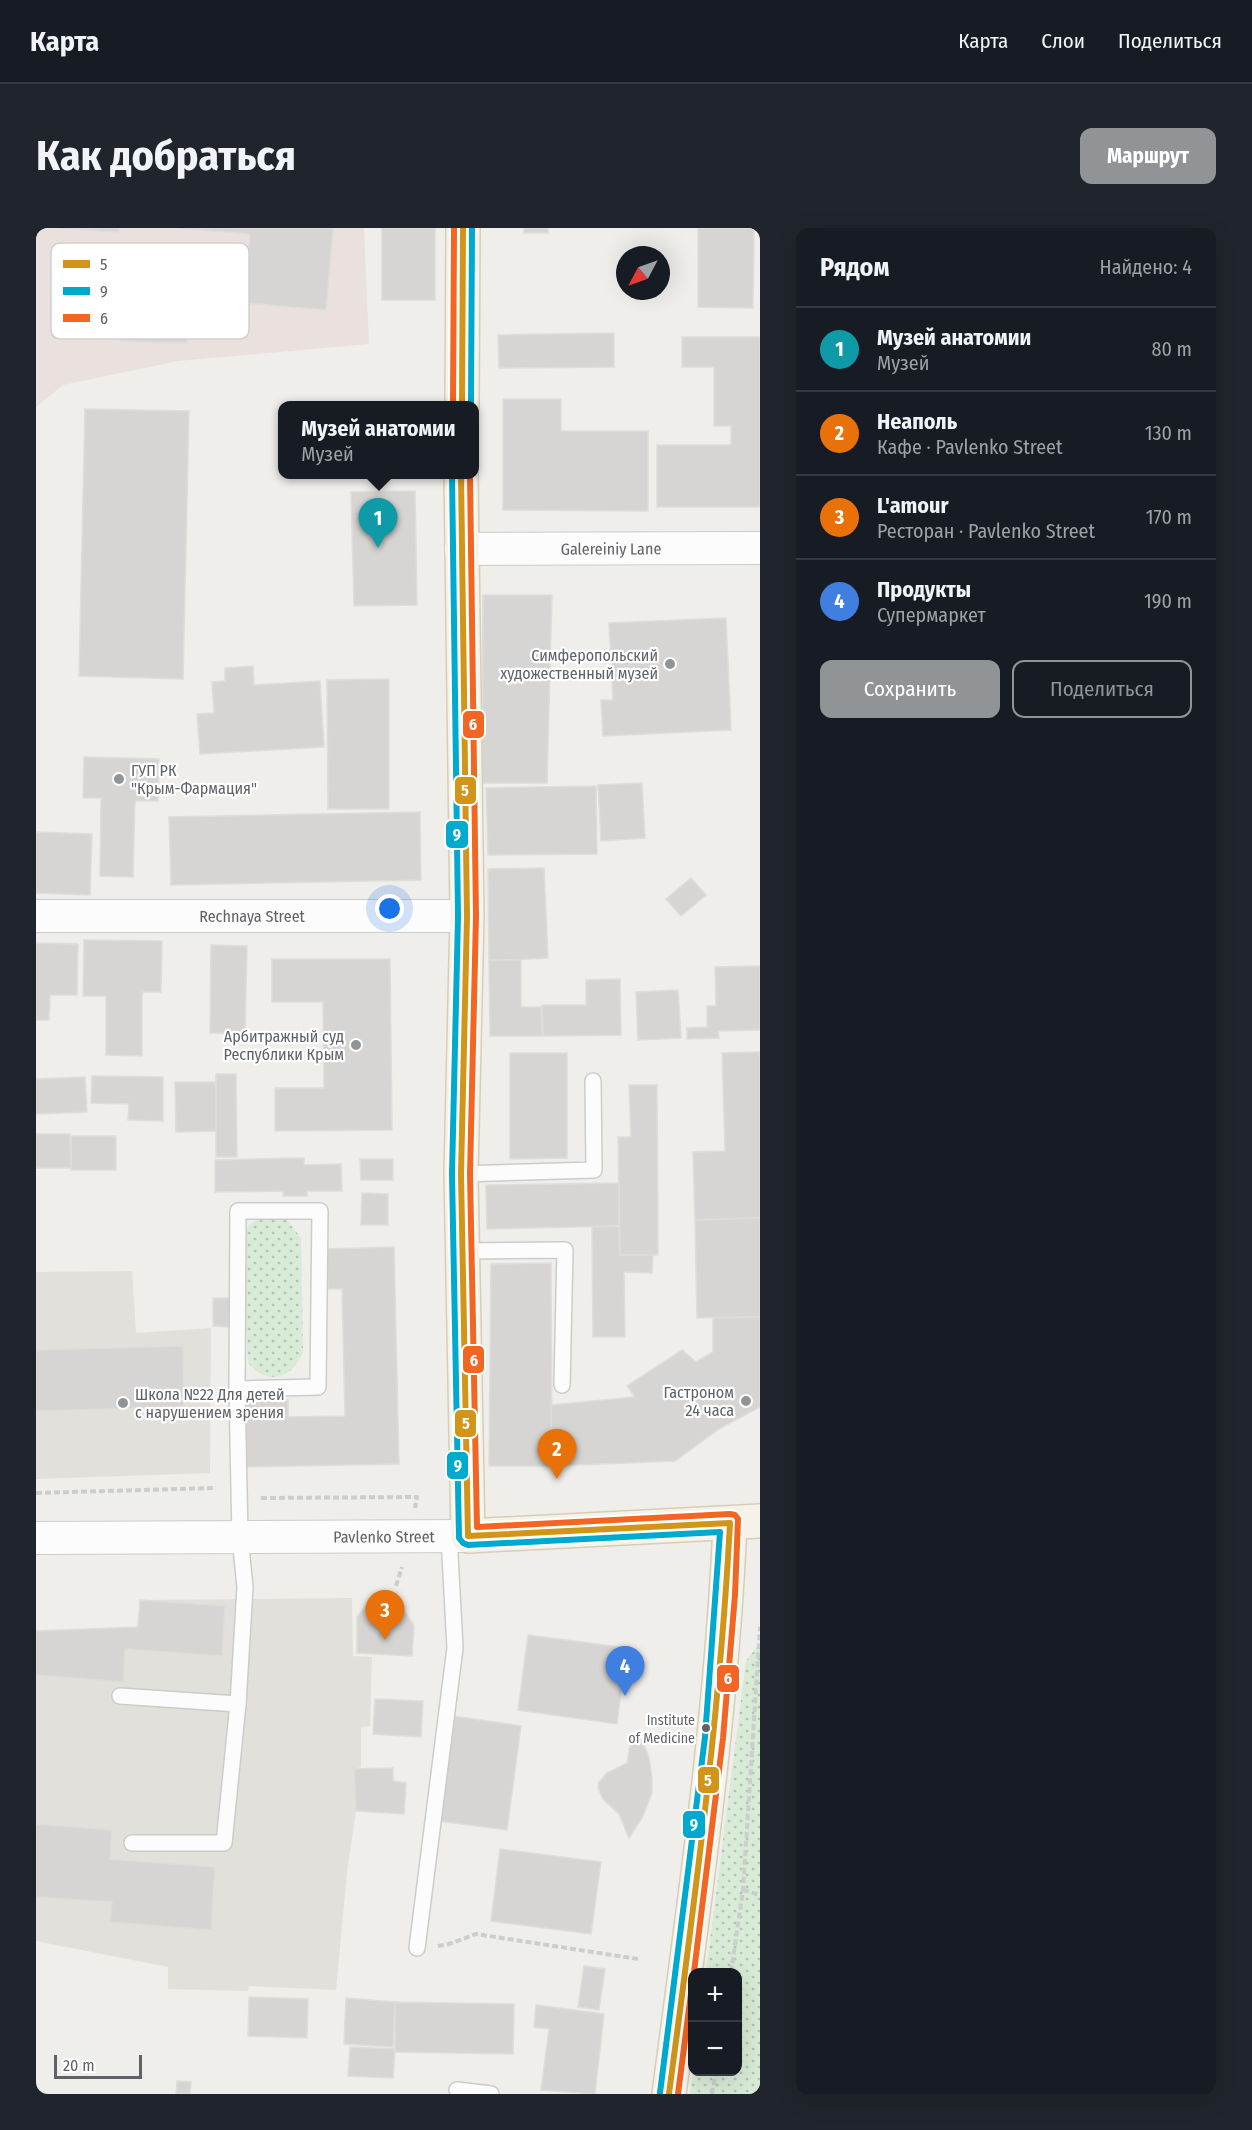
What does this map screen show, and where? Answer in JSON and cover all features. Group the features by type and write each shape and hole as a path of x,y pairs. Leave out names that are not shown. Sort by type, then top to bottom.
{"main road":[{"path":"462,401 463,228"},
{"path":"459,1536 460,1174 467,916 461,479"},
{"path":"669,2094 719,1689 726,1605 745,1522"},
{"name":"Pavlenko Street","path":"459,1536 745,1522"}],"street":[{"name":"Galereiniy Lane","path":"461,549 760,548"},
{"name":"Rechnaya Street","path":"36,916 467,916"},
{"name":"Pavlenko Street","path":"36,1538 459,1536"}],"lane":[{"path":"460,1174 594,1170 593,1081"},
{"path":"132,1843 224,1843 238,1704 245,1587 240,1538 237,1389 238,1211 320,1211 318,1387 237,1389"},
{"path":"461,1251 565,1250 562,1385"},
{"path":"417,1948 455,1648 459,1536"},
{"path":"120,1696 238,1704"},
{"path":"457,2090 491,2094"}],"path":[{"path":"732,1968 743,1890 760,1627"},
{"path":"743,1890 760,1895"},
{"path":"417,1948 449,1944 476,1934 638,1959"},
{"path":"712,2094 715,2076"}],"shaded area":[{"path":"36,228 364,228 369,344 178,361 63,385 36,407"},
{"name":"Школа №22 Для детей с нарушением зрения","path":"132,1271 136,1333 211,1328 210,1473 36,1479 36,1272"},
{"path":"352,1598 353,1656 372,1657 370,1726 361,1727 361,1767 354,1769 356,1811 347,1872 336,1990 249,1986 248,1991 168,1989 168,1967 36,1941 36,1631 137,1627 140,1600"}],"green space":[{"path":"260,1218 285,1218 301,1238 303,1352 293,1368 279,1376 271,1377 263,1375 248,1363 242,1240 249,1225"},
{"path":"760,1643 760,2094 690,2094 692,2076 742,2076 742,1968 707,1968 746,1661"}],"building":[{"path":"59,228 119,228 119,232"},
{"path":"179,228 333,228 326,310 249,303 250,234"},
{"path":"382,228 435,228 435,300 382,300"},
{"path":"524,228 548,228 548,233 524,233"},
{"path":"698,228 754,228 753,308 698,307"},
{"path":"614,333 614,367 499,368 498,335"},
{"path":"682,337 760,337 760,507 657,507 657,445 731,445 731,426 714,426 714,367 682,367"},
{"path":"120,339 187,339 187,343 120,341"},
{"path":"503,399 561,399 561,431 648,431 648,511 503,510"},
{"path":"85,409 189,411 183,679 79,676"},
{"path":"415,491 417,605 354,606 351,492"},
{"path":"483,595 552,595 547,783 482,783"},
{"name":"Симферопольский художественный музей","path":"726,618 731,730 603,736 601,700 613,700 609,623"},
{"path":"253,666 254,685 320,681 324,747 200,754 197,714 214,713 212,682 225,681 225,668"},
{"path":"389,679 389,809 328,809 327,680"},
{"path":"84,757 159,759 158,801 135,801 133,877 100,876 101,798 83,798"},
{"path":"642,783 645,838 601,841 598,785"},
{"path":"596,786 597,854 488,855 486,788"},
{"path":"420,812 421,880 171,885 169,817"},
{"path":"36,832 92,834 90,895 36,893"},
{"path":"544,868 548,958 489,961 488,869"},
{"path":"691,878 706,895 681,916 666,899"},
{"path":"84,940 162,941 161,992 142,992 142,1056 106,1055 106,996 83,996"},
{"path":"36,943 78,944 77,995 50,995 49,1020 36,1020"},
{"path":"211,945 247,946 245,1034 210,1033"},
{"path":"272,959 390,959 392,1130 275,1131 275,1088 324,1088 323,1002 272,1002"},
{"path":"489,960 521,960 521,1007 541,1007 542,1036 490,1036"},
{"path":"760,966 760,1030 718,1031 719,1038 687,1039 687,1028 707,1027 707,1006 716,1006 715,967"},
{"path":"620,979 621,1035 543,1036 542,1005 586,1005 586,980"},
{"path":"678,990 681,1038 638,1040 636,992"},
{"path":"760,1052 760,1218 695,1220 693,1152 725,1151 722,1053"},
{"path":"510,1053 567,1053 567,1158 510,1159"},
{"path":"216,1074 236,1074 237,1157 216,1157"},
{"path":"92,1076 163,1077 163,1121 128,1120 129,1104 91,1103"},
{"path":"85,1077 87,1112 36,1114 36,1079"},
{"path":"175,1082 216,1082 216,1131 176,1132"},
{"path":"629,1085 657,1085 658,1255 620,1255 618,1137 631,1137"},
{"path":"36,1134 70,1134 71,1168 36,1168"},
{"path":"71,1136 116,1136 116,1170 71,1170"},
{"path":"304,1158 304,1165 341,1164 342,1191 307,1191 307,1196 283,1196 283,1191 215,1192 215,1160"},
{"path":"360,1159 393,1159 393,1180 361,1180"},
{"path":"619,1183 619,1226 487,1229 486,1185"},
{"path":"362,1193 388,1194 388,1225 361,1225"},
{"path":"760,1218 760,1317 697,1318 695,1220"},
{"path":"619,1226 620,1255 653,1255 652,1273 624,1272 625,1337 593,1337 592,1227"},
{"path":"394,1247 399,1464 247,1467 245,1401 288,1400 288,1417 345,1416 342,1289 328,1289 327,1249"},
{"path":"551,1263 552,1466 489,1466 491,1264"},
{"path":"213,1298 233,1298 232,1327 213,1326"},
{"path":"760,1317 760,1407 719,1429 675,1461 552,1466 551,1405 635,1397 627,1386 682,1350 696,1362 713,1352 713,1318"},
{"path":"183,1346 184,1407 36,1411 36,1350"},
{"path":"140,1600 225,1606 222,1656 125,1649 123,1682 36,1675 36,1631 138,1627"},
{"path":"379,1602 395,1605 406,1613 414,1626 412,1656 357,1653 357,1617 365,1607"},
{"path":"528,1635 627,1648 617,1724 518,1710"},
{"path":"375,1699 423,1701 421,1737 373,1734"},
{"path":"453,1716 521,1726 507,1830 439,1821"},
{"path":"637,1735 649,1757 652,1793 642,1818 629,1838 619,1814 603,1799 598,1788 599,1782 607,1773 627,1763 630,1746"},
{"path":"393,1768 393,1781 406,1783 404,1814 356,1811 354,1769"},
{"path":"36,1824 112,1830 110,1859 215,1867 211,1930 110,1922 112,1902 36,1897"},
{"path":"500,1849 601,1862 591,1934 491,1921"},
{"path":"584,1966 605,1969 599,2010 578,2007"},
{"path":"249,1997 308,1999 307,2038 248,2036"},
{"path":"346,1998 395,2002 393,2047 344,2044"},
{"path":"395,2002 514,2004 513,2054 395,2052"},
{"path":"536,2005 604,2014 595,2094 541,2090 549,2029 534,2027"},
{"path":"350,2047 395,2049 393,2078 348,2076"},
{"path":"177,2081 191,2082 190,2094 176,2094"}],"transit line":[{"name":"6","path":"453,401 454,228"},
{"name":"5","path":"462,401 463,228"},
{"name":"9","path":"471,401 472,228"},
{"name":"9","path":"452,479 458,916 452,1174 459,1538 468,1545 720,1532 705,1737 660,2093"},
{"name":"5","path":"461,479 467,916 461,1174 468,1536 730,1523 713,1738 669,2094"},
{"name":"6","path":"470,479 476,916 470,1174 477,1527 730,1514 735,1515 738,1519 735,1595 723,1738 694,1968"},
{"name":"6","path":"678,2094 688,2017"}],"place":[{"name":"Музей анатомии","path":"378,548"},
{"name":"Симферопольский художественный музей","path":"670,664"},
{"name":"ГУП РК \"Крым-Фармация\"","path":"119,779"},
{"name":"Арбитражный суд Республики Крым","path":"356,1045"},
{"name":"Гастроном 24 часа","path":"746,1401"},
{"name":"Школа №22 Для детей с нарушением зрения","path":"123,1403"},
{"name":"Неаполь","path":"557,1479"},
{"name":"L'amour","path":"385,1640"},
{"name":"Продукты","path":"625,1696"},
{"name":"Institute of Medicine","path":"706,1728"}]}
